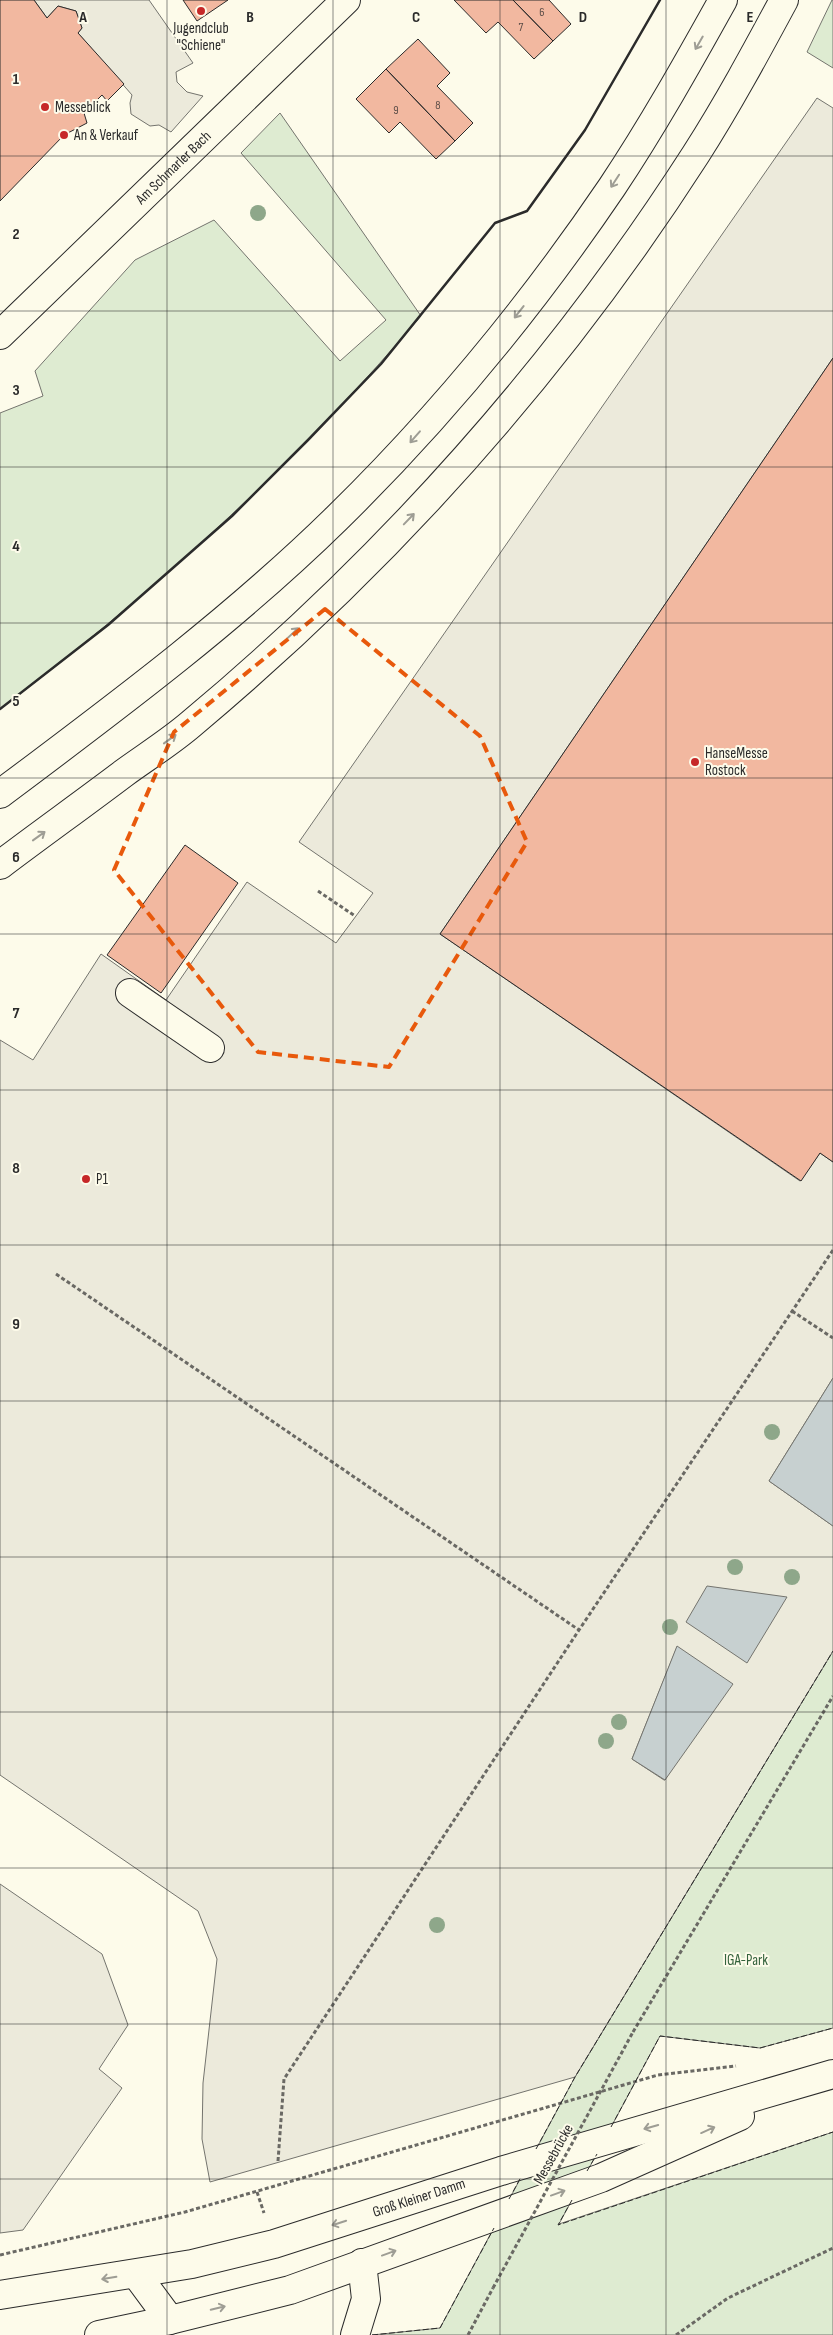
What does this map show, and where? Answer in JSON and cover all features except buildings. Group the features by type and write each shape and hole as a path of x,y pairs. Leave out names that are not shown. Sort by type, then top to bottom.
{"main road":[{"name":"Am Schmarler Bach","path":"0,335 346,0"},
{"path":"0,794 144,686 243,604 336,519 408,446 468,376 543,281 611,188 656,117 723,0"},
{"path":"0,864 189,726 342,587 436,491 513,404 587,311 649,225 698,152 784,0"},
{"path":"130,993 210,1048"},
{"name":"Groß Kleiner Damm","path":"99,2335 170,2320 290,2290 601,2178 833,2074"},
{"name":"Groß Kleiner Damm","path":"0,2295 192,2264 274,2244 502,2171 833,2074"},
{"path":"355,2335 366,2299 362,2263"},
{"path":"136,2274 170,2320"}],"path":[{"path":"318,891 355,916"},
{"path":"278,2161 284,2078 578,1630 833,1250"},
{"path":"56,1274 578,1630"},
{"path":"792,1311 833,1338"},
{"name":"Messebrücke","path":"468,2335 633,2032 833,1696"},
{"path":"0,2255 185,2212 658,2075 744,2065"},
{"path":"676,2335 728,2298 833,2248"}],"highlighted area":[{"path":"325,609 480,736 527,842 389,1067 258,1052 114,870 174,732"}],"green space":[{"path":"833,0 833,68 807,52"},
{"path":"280,113 421,316 324,423 221,524 113,619 0,709 0,413 43,396 35,371 135,260 214,220 340,361 386,320 241,153"},
{"name":"IGA-Park","path":"833,1651 833,2028 760,2048 660,2036 559,2224 833,2132 833,2335 372,2335 440,2328 575,2077"}],"shaded area":[{"path":"34,0 149,0 193,63 176,72 177,82 187,92 203,96 171,132 159,125 150,126 131,114 130,103 132,95 78,33 82,28 76,11 58,6 47,18"},
{"path":"817,98 833,108 833,358 440,934 800,1181 820,1153 833,1162 833,1378 769,1481 833,1526 833,1651 575,2077 210,2182 202,2139 203,2083 217,1959 198,1911 0,1775 0,1040 33,1060 101,954 166,1000 247,882 336,943 373,893 299,842","holes":["677,1647 665,1780 632,1759"]},
{"path":"833,1378 833,1526 769,1481"},
{"path":"707,1586 787,1597 747,1663 686,1622"},
{"path":"677,1646 733,1684 665,1780 632,1759"},
{"path":"0,1884 102,1954 128,2025 99,2069 122,2088 23,2230 0,2233"}],"fence":[{"path":"536,2149 575,2077 833,1651"},
{"path":"611,2127 660,2036 760,2048 833,2028"},
{"path":"572,2200 558,2225 833,2132"},
{"path":"587,2171 597,2154"},
{"path":"509,2199 521,2177"},
{"path":"372,2335 440,2328 494,2228"}],"wall":[{"path":"0,709 108,625 232,516 381,364 495,223 527,211 585,130 660,0"}],"place":[{"name":"Jugendclub \"Schiene\"","path":"201,11"},
{"name":"Messeblick","path":"45,107"},
{"name":"An & Verkauf","path":"64,135"},
{"name":"HanseMesse Rostock","path":"695,762"},
{"name":"P1","path":"86,1179"}]}
